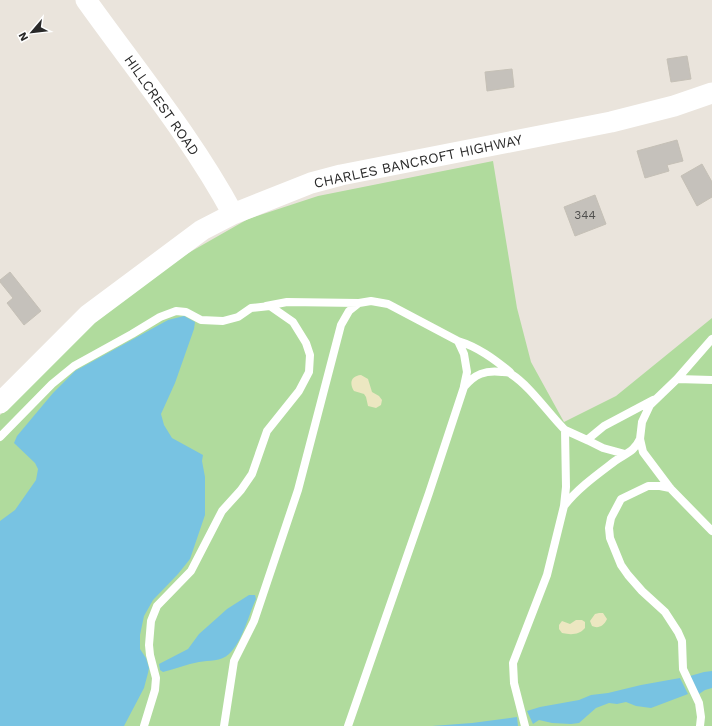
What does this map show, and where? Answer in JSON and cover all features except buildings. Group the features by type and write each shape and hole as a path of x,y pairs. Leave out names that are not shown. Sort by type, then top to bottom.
{"main road":[{"name":"HILLCREST ROAD","path":"86,0 162,103 202,161 233,214"},
{"name":"CHARLES BANCROFT HIGHWAY","path":"0,403 88,315 202,230 233,214 311,183 341,175 611,122 674,106 712,93"}],"lane":[{"path":"259,307 287,302 359,303 371,301 388,304 458,341 481,351 495,360 525,386 565,430 603,448 625,454"},
{"path":"224,726 234,661 254,621 296,497 341,325 349,311 359,303"},
{"path":"0,437 52,384 74,366 160,317 176,311 186,312 200,320 223,322 238,317 251,308 270,306 293,322 306,343 310,355 310,372 298,391 267,431 252,474 241,490 222,510 191,571 158,606 151,621 148,646 156,678 155,690 144,726"},
{"path":"712,339 677,379 650,405 642,422 640,439 643,452 670,488 712,531"},
{"path":"348,726 429,493 464,387 467,372 464,354 458,341"},
{"path":"464,387 471,378 482,373 497,371 510,372"},
{"path":"677,379 712,380"},
{"path":"587,440 604,426 656,399"},
{"path":"524,726 514,683 514,663 547,576 564,506 566,487 565,430"},
{"path":"564,506 590,481 636,447 640,439"},
{"path":"670,488 648,486 621,499 611,518 609,528 610,538 621,565 628,575 665,612 678,632 682,641 683,669 698,703 701,717 700,726"}],"green space":[{"path":"493,161 517,308 531,362 564,422 616,396 712,318 712,726 0,726 0,415 92,324 176,260 248,219 318,196"}],"sand":[{"path":"361,375 368,379 372,392 379,396 382,400 381,405 376,408 368,406 364,394 354,391 352,388 351,383 353,378"},
{"path":"603,613 607,619 603,625 594,627 590,621 595,614"},
{"path":"576,620 582,620 585,622 585,628 580,632 575,634 565,634 559,629 559,625 562,621 570,624"}],"water":[{"path":"184,316 195,322 194,329 175,383 161,414 164,425 172,438 203,455 202,461 205,477 205,515 190,559 153,600 144,616 140,635 140,649 146,658 149,668 144,688 124,726 0,726 0,521 15,510 36,480 38,469 35,463 14,443 17,436 53,393 75,371 168,320"},
{"path":"249,595 255,595 256,599 242,635 234,649 226,657 219,660 194,663 163,672 160,670 159,664 188,649 199,634 227,609"},
{"path":"712,671 712,688 699,694 690,676"},
{"path":"680,678 688,694 651,708 636,706 626,702 617,704 609,703 596,708 579,723 571,724 552,723 539,720 533,724 527,711 540,707 579,700 591,695 608,693"},
{"path":"517,717 518,726 432,726 472,723"}]}
